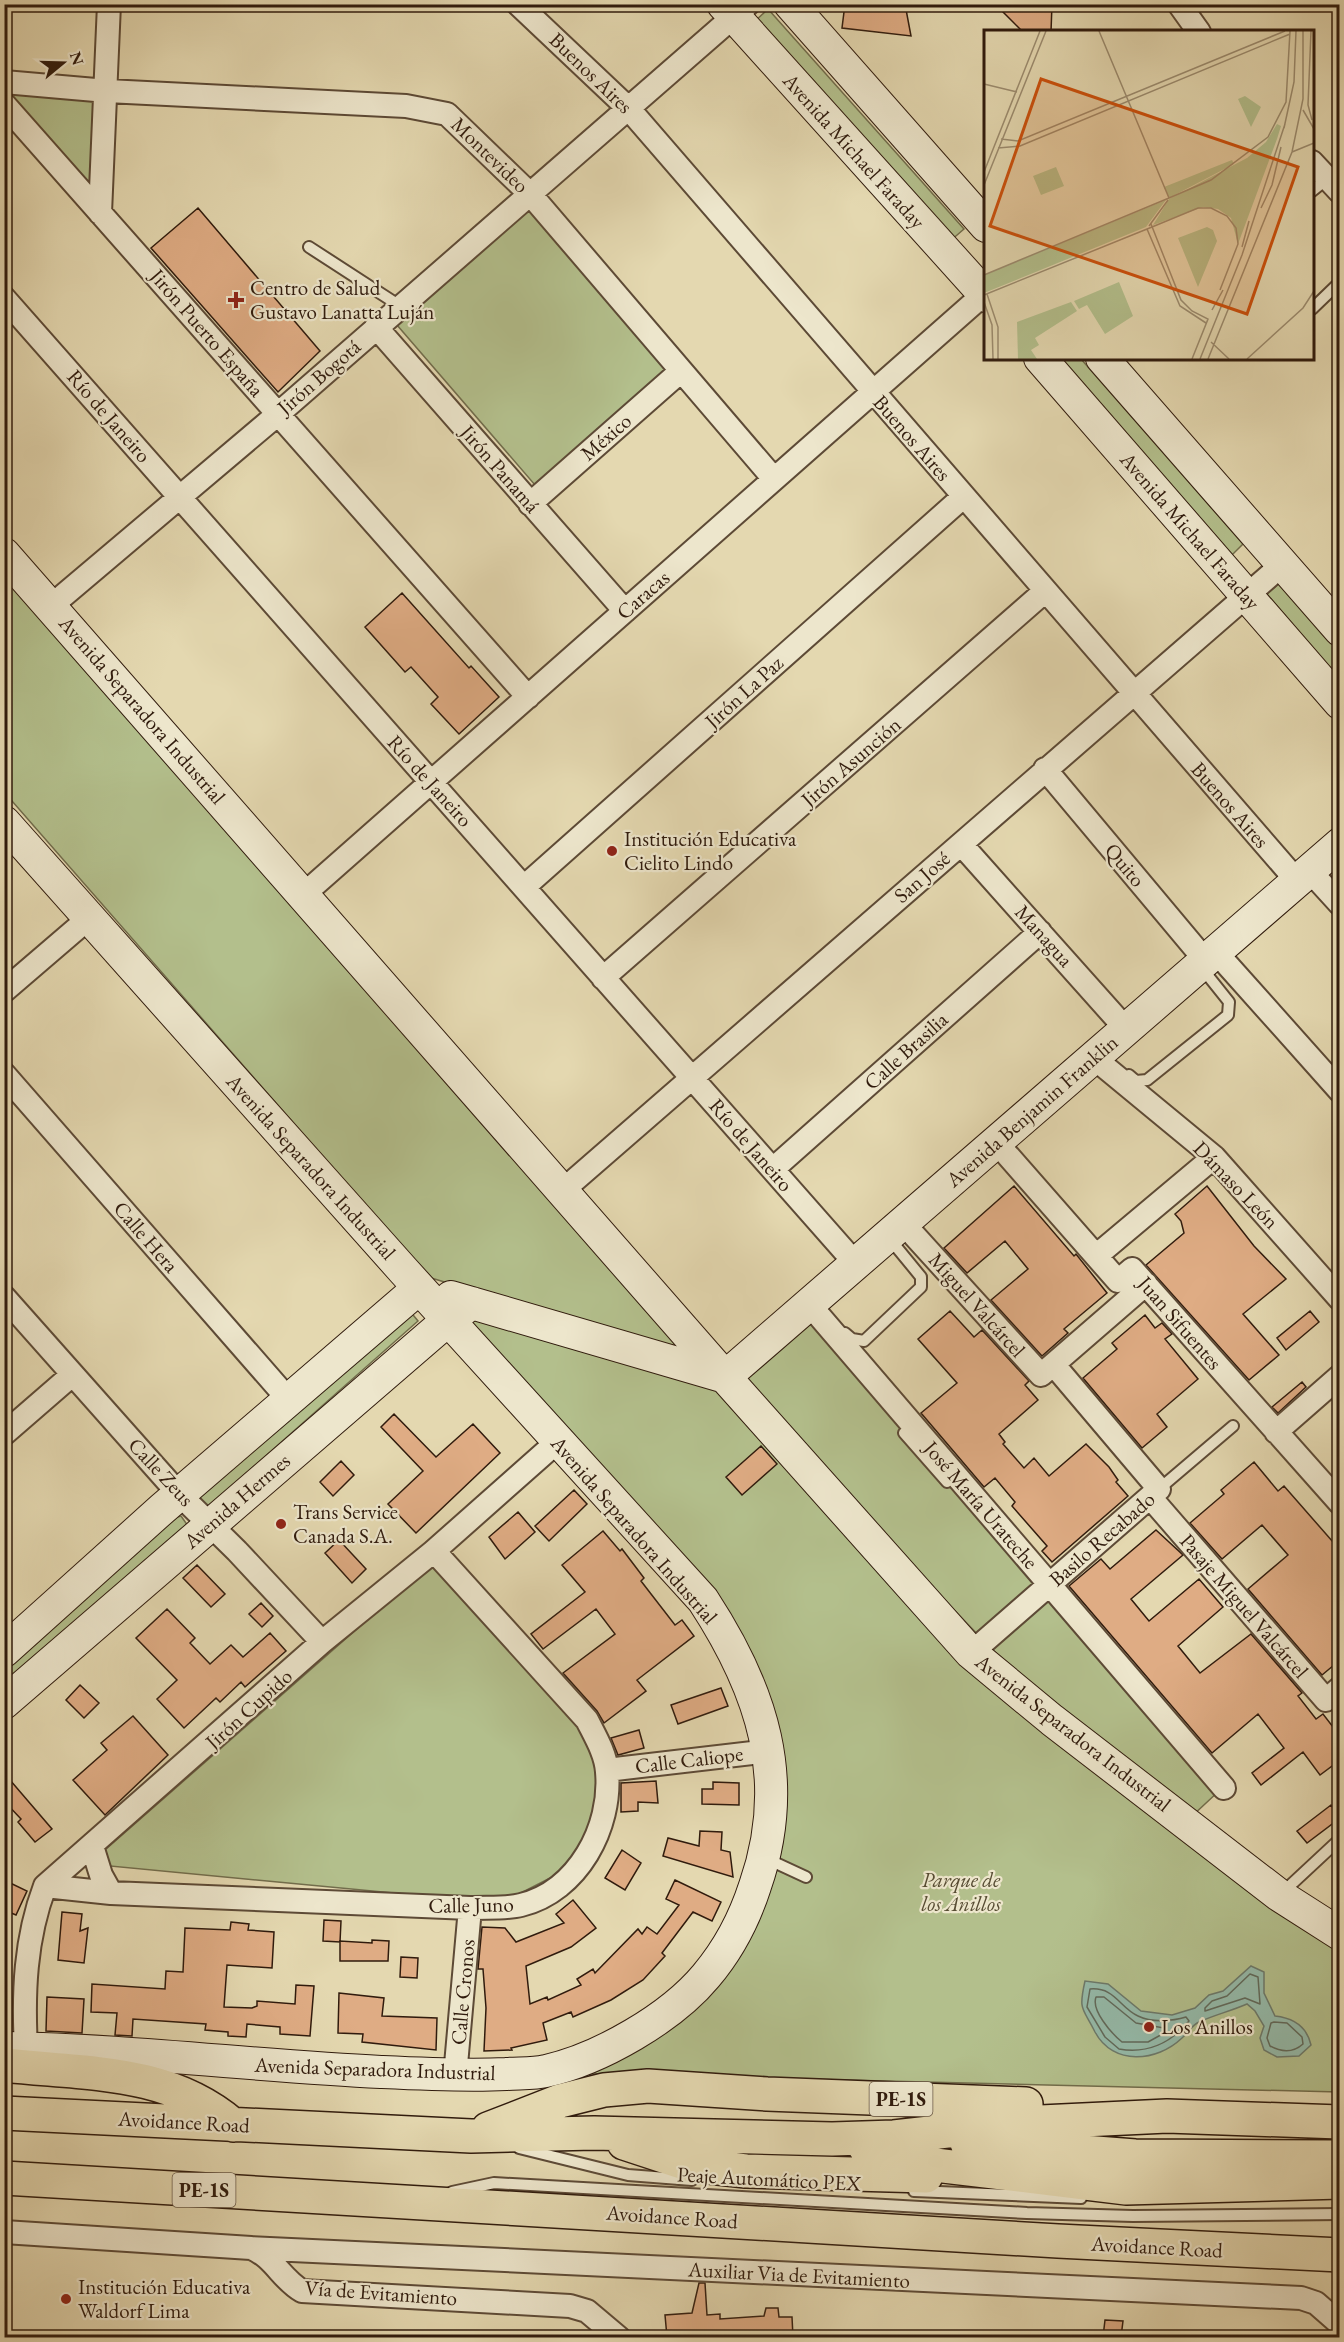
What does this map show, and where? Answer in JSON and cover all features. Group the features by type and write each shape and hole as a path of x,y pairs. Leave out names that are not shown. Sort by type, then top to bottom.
{"highway":[{"path":"15,2046 147,2080 198,2099 232,2125"},
{"name":"Avoidance Road","path":"471,2136 560,2101 604,2090 648,2086 993,2104 1214,2104 1340,2107"},
{"name":"Avoidance Road","path":"4,2113 471,2136 594,2133 832,2139 894,2137 961,2128 1167,2116 1340,2122"},
{"name":"Avoidance Road","path":"594,2133 691,2165 746,2171 901,2183 1044,2180"},
{"name":"Avoidance Road","path":"728,2135 901,2183"},
{"name":"Avoidance Road","path":"894,2137 1136,2156 1340,2157"},
{"name":"Avoidance Road","path":"832,2139 935,2165 1044,2180 1126,2188 1340,2182"},
{"name":"Avoidance Road","path":"4,2178 1058,2241 1340,2255"}],"street":[{"path":"100,213 110,4"},
{"path":"790,4 984,224"},
{"path":"1179,4 1198,30"},
{"name":"Buenos Aires","path":"520,5 629,109 1133,694 1303,875 1340,904"},
{"name":"Jirón Bogotá","path":"51,606 531,195 629,109 735,9"},
{"name":"Avenida Michael Faraday","path":"735,9 984,294"},
{"name":"Montevideo","path":"4,82 107,91 406,106 447,114 531,195 774,479"},
{"name":"Jirón Puerto España","path":"4,105 528,698"},
{"path":"953,260 984,233"},
{"name":"Caracas","path":"303,895 984,296"},
{"name":"Río de Janeiro","path":"4,298 855,1264"},
{"name":"Jirón Panamá","path":"376,327 624,611"},
{"name":"Avenida Michael Faraday","path":"1042,360 1340,703"},
{"path":"1104,360 1340,630"},
{"name":"México","path":"530,504 681,371"},
{"name":"Jirón La Paz","path":"524,887 963,497"},
{"name":"Avenida Separadora Industrial","path":"4,554 725,1377 971,1653 1052,1720 1279,1895 1336,1926"},
{"name":"San José","path":"562,1191 1283,564"},
{"name":"Jirón Asunción","path":"603,978 1044,592"},
{"name":"Quito","path":"1045,770 1207,959 1340,1091"},
{"name":"Avenida Separadora Industrial","path":"4,822 418,1288"},
{"name":"Managua","path":"961,843 1040,932 1108,1045"},
{"name":"Avenida Benjamin Franklin","path":"725,1377 1340,844"},
{"path":"4,991 89,918"},
{"name":"Calle Brasilia","path":"773,1169 1040,932"},
{"name":"Dámaso León","path":"1108,1045 1214,1157 1340,1299"},
{"name":"Calle Hera","path":"4,1074 288,1399"},
{"name":"Juan Sifuentes","path":"996,1142 1118,1281 1132,1269 1340,1503"},
{"path":"1096,1256 1214,1157"},
{"name":"Miguel Valcárcel","path":"895,1229 1041,1375 1146,1284"},
{"path":"418,1288 460,1312 725,1377"},
{"name":"Avenida Hermes","path":"4,1651 179,1494 418,1288"},
{"name":"Calle Zeus","path":"4,1297 179,1494 322,1642"},
{"name":"José María Urateche","path":"812,1302 1047,1588 1224,1788"},
{"name":"Avenida Separadora Industrial","path":"15,2046 455,2076 545,2072 613,2045 672,2008 706,1976 731,1939 748,1906 765,1857 770,1810 770,1751 748,1682 730,1642 703,1600 557,1442 460,1312"},
{"name":"Avenida Hermes","path":"4,1703 460,1312"},
{"name":"Miguel Valcárcel","path":"1054,1365 1155,1493"},
{"path":"4,1434 72,1375"},
{"path":"1276,1432 1340,1376"},
{"name":"Jirón Cupido","path":"45,1886 322,1642 434,1551 557,1442"},
{"name":"Basilo Recabado","path":"971,1653 1155,1493"},
{"name":"Pasaje Miguel Valcárcel","path":"1155,1493 1326,1700 1338,1691"},
{"name":"Calle Juno","path":"45,1886 111,1893 470,1908 521,1905 544,1894 571,1873 584,1860 599,1836 608,1805 608,1770 587,1720 434,1551"},
{"name":"Calle Caliope","path":"608,1770 770,1751"},
{"path":"92,1846 101,1875 111,1893"},
{"path":"15,2046 29,1937 45,1886"},
{"name":"Calle Cronos","path":"455,2076 470,1908"},
{"path":"4,2232 251,2248"},
{"name":"Auxiliar Via de Evitamiento","path":"251,2248 1301,2298 1316,2303 1340,2324"},
{"name":"Vía de Evitamiento","path":"251,2248 264,2253 293,2286 302,2291 570,2306 587,2311 619,2337"}],"lane":[{"path":"309,247 400,306"},
{"path":"1314,307 1340,282"},
{"path":"1108,1045 1136,1081 1142,1082 1228,1015 1229,1002 1207,959"},
{"path":"812,1302 852,1339 864,1341 921,1287 923,1282 895,1229"},
{"name":"Basilo Recabado","path":"1155,1493 1233,1426"},
{"path":"903,1433 1047,1588"},
{"path":"1279,1895 1340,1839"},
{"path":"765,1857 806,1877"},
{"path":"471,2136 628,2175 698,2180"},
{"name":"Peaje Automático PEX","path":"404,2201 494,2183 1027,2213 1133,2216 1340,2214"},
{"path":"901,2183 1091,2199"},
{"path":"1114,2199 1195,2198"}],"green space":[{"path":"768,9 964,229 949,242 753,23"},
{"path":"4,92 98,98 93,201"},
{"path":"531,208 669,368 535,485 397,325"},
{"path":"1052,360 1082,360 1243,544 1228,559"},
{"path":"4,567 700,1359 428,1277 5,793"},
{"path":"1281,582 1339,651 1339,679 1267,594"},
{"path":"409,1310 418,1321 208,1507 195,1498"},
{"path":"809,1310 1046,1585 983,1640 732,1378"},
{"name":"Parque de los Anillos","path":"482,1314 722,1386 978,1652 1339,1942 1339,2092 553,2073 676,2017 772,1862 755,1678 465,1329"},
{"path":"181,1516 188,1526 5,1689 4,1666 174,1518"},
{"path":"432,1563 580,1725 599,1770 590,1833 558,1874 517,1895 467,1900 89,1864"},
{"path":"1050,1589 1220,1790 1191,1817 1113,1756 985,1643"}],"water":[{"path":"1251,1966 1264,1972 1264,1993 1275,2016 1293,2021 1306,2033 1311,2045 1299,2056 1277,2057 1264,2050 1260,2038 1264,2026 1255,2011 1247,2004 1197,2023 1172,2046 1160,2052 1136,2057 1113,2051 1103,2043 1083,2009 1085,1981 1108,1984 1141,2011 1172,2015 1195,2008 1209,1995 1223,1991"}],"building":[{"path":"845,4 905,4 911,36 842,28"},
{"path":"995,4 1052,4 1051,30 1021,30"},
{"name":"Centro de Salud Gustavo Lanatta Luján","path":"198,208 320,351 278,392 151,248"},
{"path":"402,593 469,668 471,666 499,697 459,734 431,704 438,697 411,667 405,672 365,627"},
{"path":"1014,1186 1074,1256 1076,1254 1107,1293 1064,1329 1068,1333 1042,1356 991,1300 1028,1269 1005,1241 967,1273 944,1248"},
{"path":"1207,1186 1254,1246 1286,1279 1243,1314 1279,1355 1249,1380 1146,1265 1184,1233 1181,1221 1175,1214"},
{"path":"950,1311 974,1337 982,1330 1029,1381 1025,1385 1038,1400 999,1434 1005,1442 1003,1444 1024,1468 1034,1458 1049,1476 1086,1444 1109,1467 1118,1480 1116,1482 1128,1496 1052,1562 1042,1551 1047,1546 1012,1506 1015,1502 995,1478 984,1487 921,1413 957,1383 918,1339"},
{"path":"1310,1311 1319,1322 1286,1350 1277,1338"},
{"path":"1145,1315 1155,1328 1162,1323 1172,1334 1165,1339 1198,1379 1157,1414 1167,1427 1142,1448 1083,1378 1117,1349 1112,1343"},
{"path":"1302,1382 1306,1387 1278,1413 1272,1407"},
{"path":"394,1414 436,1457 473,1424 500,1453 416,1533 388,1504 423,1471 381,1427"},
{"path":"761,1446 777,1464 742,1495 726,1477"},
{"path":"341,1461 354,1475 333,1496 320,1482"},
{"path":"1254,1462 1278,1491 1284,1486 1340,1550 1340,1660 1322,1675 1248,1589 1288,1555 1262,1525 1222,1559 1190,1523 1224,1494 1221,1490"},
{"path":"574,1490 587,1504 549,1541 535,1526"},
{"path":"518,1512 535,1532 505,1559 489,1537"},
{"path":"1156,1530 1183,1555 1131,1599 1149,1621 1199,1579 1223,1607 1178,1646 1200,1673 1251,1634 1302,1693 1298,1696 1316,1719 1323,1714 1340,1736 1340,1760 1320,1775 1303,1752 1261,1785 1252,1773 1284,1748 1258,1714 1212,1753 1069,1586 1101,1559 1110,1569"},
{"path":"603,1531 620,1551 622,1549 644,1578 641,1581 675,1625 682,1620 694,1636 637,1680 646,1691 604,1723 597,1711 563,1673 615,1634 596,1609 543,1649 531,1634 585,1592 562,1565"},
{"path":"339,1540 366,1569 352,1583 325,1553"},
{"path":"197,1565 225,1594 211,1607 183,1578"},
{"path":"261,1603 273,1616 262,1627 249,1614"},
{"path":"167,1609 195,1638 190,1643 210,1664 231,1645 243,1657 270,1633 286,1651 245,1687 241,1682 220,1702 216,1698 184,1728 157,1699 177,1680 136,1638"},
{"path":"80,1685 99,1703 84,1718 66,1700"},
{"path":"721,1688 728,1706 678,1724 671,1705"},
{"path":"133,1716 168,1755 105,1815 73,1780 107,1750 101,1743"},
{"path":"639,1730 644,1748 618,1755 611,1738"},
{"path":"4,1773 52,1829 35,1842 18,1822 21,1819 4,1801"},
{"path":"656,1781 658,1803 638,1802 638,1811 621,1812 621,1783"},
{"path":"713,1782 739,1783 739,1805 702,1804 702,1789 713,1789"},
{"path":"1331,1805 1340,1818 1307,1843 1297,1831"},
{"path":"700,1831 722,1832 721,1850 730,1852 733,1877 663,1856 668,1838 699,1846"},
{"path":"622,1850 641,1863 625,1890 605,1878"},
{"path":"4,1880 27,1891 16,1915 4,1910"},
{"path":"675,1880 721,1902 712,1921 693,1912 662,1953 665,1956 643,1980 611,2000 573,2017 571,2012 543,2023 547,2040 511,2048 512,2050 484,2051 486,2008 483,1969 478,1969 482,1927 505,1928 516,1942 564,1923 556,1914 573,1900 596,1928 571,1947 526,1966 530,2004 547,1997 548,2000 581,1985 577,1979 593,1969 595,1973 638,1929 642,1934 647,1927 657,1934 679,1905 666,1899"},
{"path":"62,1912 82,1914 80,1931 88,1928 84,1963 58,1960"},
{"path":"324,1920 341,1921 340,1942 323,1941"},
{"path":"231,1922 249,1924 248,1930 274,1932 272,1968 227,1965 224,2007 252,2008 257,2006 257,2001 295,2004 296,1985 314,1986 310,2036 280,2034 280,2027 247,2024 246,2037 228,2036 228,2032 205,2030 206,2024 133,2019 132,2036 115,2035 117,2013 91,2012 92,1984 165,1989 166,1971 183,1972 185,1928 230,1930"},
{"path":"372,1940 389,1941 388,1961 340,1961 340,1941 372,1943"},
{"path":"401,1957 418,1958 417,1978 400,1977"},
{"path":"339,1993 384,1998 382,2016 437,2018 436,2050 362,2042 363,2034 338,2033"},
{"path":"47,1997 84,1999 82,2033 46,2031"},
{"path":"699,2283 705,2283 707,2315 720,2314 720,2319 764,2316 766,2308 778,2308 779,2317 792,2317 793,2337 667,2337 665,2315 692,2313"},
{"path":"1105,2320 1123,2321 1121,2337 1103,2337"}],"place":[{"name":"Centro de Salud Gustavo Lanatta Luján","path":"236,300"},
{"name":"Institución Educativa Cielito Lindo","path":"612,851"},
{"name":"Trans Service Canada S.A.","path":"281,1524"},
{"name":"Los Anillos","path":"1149,2027"},
{"name":"Institución Educativa Waldorf Lima","path":"66,2299"}]}
